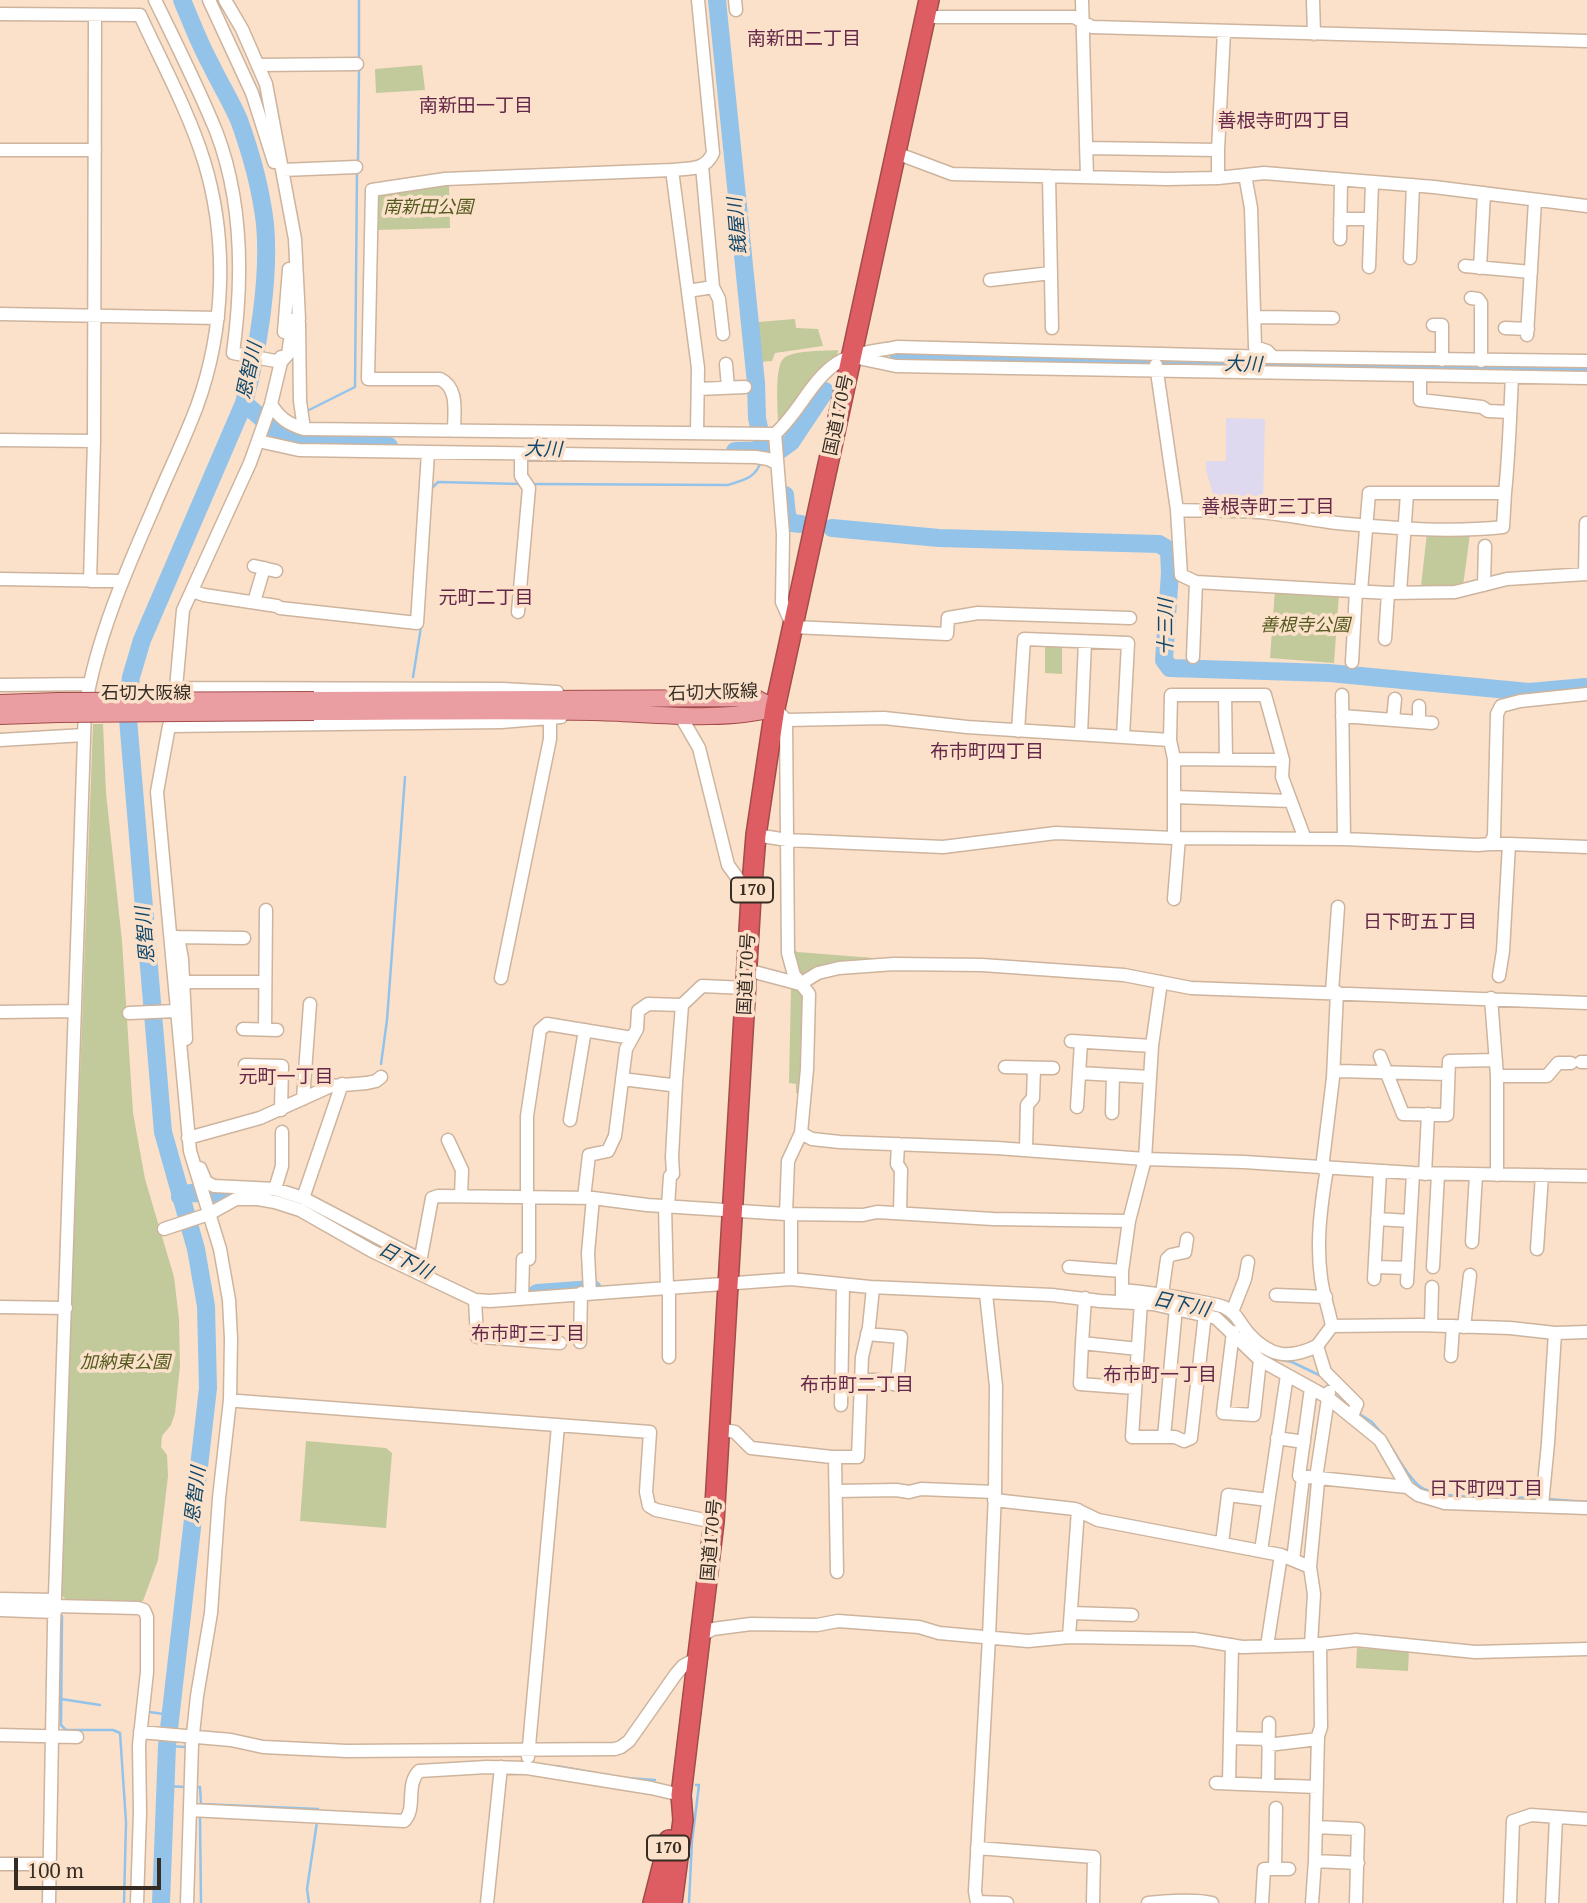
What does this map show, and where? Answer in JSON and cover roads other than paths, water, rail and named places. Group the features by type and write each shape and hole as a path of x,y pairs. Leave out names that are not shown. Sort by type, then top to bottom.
{"highway":[{"name":"国道170号","path":"672,1903 671,1819 681,1795 714,1522 756,835 781,714 793,627 927,8"},
{"name":"国道170号","path":"661,1903 673,1848"},
{"path":"653,1903 673,1848"},
{"path":"673,1848 679,1903"}],"main road":[{"name":"石切大阪線","path":"0,703 58,708 593,705 756,698 781,714"},
{"name":"石切大阪線","path":"593,705 681,715 781,714"},
{"name":"石切大阪線","path":"0,716 58,708"}],"street":[{"path":"156,0 216,133 229,174 238,237 239,268 239,314 233,353 281,362"},
{"path":"187,1903 192,1736 211,1613 219,1498 230,1400 231,1339 229,1300 220,1249 205,1215 184,1096 176,1011 174,937 157,792 169,726 177,706 176,688 183,610 258,441 271,404 281,362 289,267 281,196 264,128 252,93 209,0"},
{"path":"225,0 242,29 266,84 283,170 295,239 300,401 304,429"},
{"path":"454,431 453,391 449,383 440,379 368,379 372,190 445,179 672,170 708,163 713,153 698,0"},
{"path":"1082,0 1087,177"},
{"path":"1313,0 1314,34"},
{"path":"927,8 1074,17 1092,27 1587,41"},
{"path":"0,14 140,15 194,131 205,163 218,229 218,318 197,407 122,581 89,684 84,735 55,1606 49,1903"},
{"path":"90,581 94,441 95,16"},
{"path":"1218,178 1224,32"},
{"path":"258,65 357,64"},
{"path":"1086,148 1218,150"},
{"path":"0,150 95,150"},
{"path":"896,153 952,174 1167,179 1218,178 1264,173 1413,185 1587,206"},
{"path":"702,166 713,287 719,299 723,334"},
{"path":"283,170 356,167"},
{"path":"672,170 698,368 697,432"},
{"path":"1244,175 1251,208 1255,347"},
{"path":"1049,176 1052,328"},
{"path":"1340,239 1341,181"},
{"path":"1369,267 1372,183"},
{"path":"1410,258 1413,185"},
{"path":"1480,268 1483,194"},
{"path":"1506,328 1528,332 1535,201"},
{"path":"1340,219 1371,219"},
{"path":"1465,266 1531,272"},
{"path":"990,279 1051,272"},
{"path":"688,291 713,287"},
{"path":"1470,367 1481,303 1478,299 1471,298"},
{"path":"0,314 218,318"},
{"path":"1254,317 1333,318"},
{"path":"281,362 288,354 293,320 299,319"},
{"path":"1433,324 1442,325 1441,360"},
{"path":"271,404 278,416 304,429 697,432 774,436 837,363 851,356 897,347 1441,360 1513,377 1587,378"},
{"path":"1223,356 1226,352 1255,347 1274,357"},
{"path":"1154,355 1177,510 1181,576 1196,582 1358,591 1455,592 1507,579 1586,574 1586,523"},
{"path":"851,356 896,366 1420,375 1470,367 1587,361"},
{"path":"726,364 727,388"},
{"path":"1420,375 1420,400 1510,412"},
{"path":"1177,510 1258,512 1447,531 1503,527 1513,377"},
{"path":"698,389 745,387"},
{"path":"774,436 783,534 782,601 793,627 947,634 948,618 978,613 1129,618"},
{"path":"0,440 94,441"},
{"path":"258,441 299,450 756,457 776,460"},
{"path":"192,591 204,596 280,608 417,623 428,453"},
{"path":"518,612 526,484 521,455"},
{"path":"1352,662 1369,493 1506,493"},
{"path":"1385,639 1407,494"},
{"path":"1484,586 1485,546"},
{"path":"254,602 265,569"},
{"path":"0,579 122,581"},
{"path":"1193,657 1196,582"},
{"path":"1018,731 1024,639 1128,643 1123,737"},
{"path":"1081,734 1086,642"},
{"path":"0,685 89,684"},
{"path":"176,688 502,689 556,692 593,705"},
{"path":"1490,844 1494,836 1497,714 1501,706 1520,701 1587,694"},
{"path":"1174,899 1176,838 1174,759 1170,740 1171,695 1265,695 1283,760 1282,777 1306,839"},
{"path":"1225,695 1226,759"},
{"path":"1342,695 1344,839"},
{"path":"1393,720 1395,699"},
{"path":"169,726 501,722 551,719 593,705"},
{"path":"1342,716 1425,722 1419,706"},
{"path":"791,1279 788,1161 801,1133 807,1069 809,994 794,975 788,953 787,840 781,714 1170,740"},
{"path":"681,715 699,748 728,865 751,897"},
{"path":"501,978 550,739 551,719"},
{"path":"0,740 84,735"},
{"path":"1174,759 1283,760"},
{"path":"1174,797 1291,801"},
{"path":"756,835 787,840 943,847 1056,833 1587,847"},
{"path":"1500,976 1509,845"},
{"path":"191,1138 206,1182 214,1186 275,1189 303,1198 475,1300 791,1279 986,1294 1085,1298 1162,1294 1223,1307 1232,1312 1261,1345 1286,1356 1299,1355 1317,1346 1332,1326 1321,1279 1319,1247 1335,1053 1334,992 1338,907"},
{"path":"243,1029 271,1030 264,982 266,910"},
{"path":"174,937 244,938"},
{"path":"174,937 184,982 187,1072 184,1096"},
{"path":"669,1357 666,1206 674,1164 672,1157 682,1005 702,986 746,979 800,984 818,973 839,968 894,964 982,965 1124,975 1191,988 1587,1003"},
{"path":"184,982 264,982"},
{"path":"1122,1295 1122,1271 1129,1221 1144,1159 1161,982"},
{"path":"1491,998 1497,1076 1497,1175"},
{"path":"303,1099 310,1004"},
{"path":"580,1342 589,1253 589,1156 608,1151 615,1136 626,1049 637,1029 638,1011 648,1004 682,1005"},
{"path":"0,1012 75,1011"},
{"path":"129,1013 176,1011"},
{"path":"522,1296 523,1259 529,1259 527,1116 540,1030 547,1024 632,1038"},
{"path":"570,1120 586,1030"},
{"path":"1077,1107 1079,1073 1076,1042 1153,1046"},
{"path":"1380,1056 1403,1114 1447,1115 1449,1061 1496,1060"},
{"path":"1497,1076 1547,1076 1558,1063 1580,1062"},
{"path":"245,1065 282,1066 281,1111"},
{"path":"1005,1067 1053,1068"},
{"path":"1026,1150 1027,1105 1033,1098 1034,1068"},
{"path":"1339,1071 1448,1073"},
{"path":"1079,1073 1150,1077"},
{"path":"1112,1113 1113,1075"},
{"path":"191,1138 281,1111 331,1086 367,1083 381,1077"},
{"path":"622,1079 671,1086 676,1083"},
{"path":"303,1198 342,1084"},
{"path":"1409,1253 1433,1261 1425,1174 1428,1114"},
{"path":"275,1189 282,1166 282,1132"},
{"path":"801,1133 812,1139 1380,1172 1587,1176"},
{"path":"448,1140 462,1170 461,1196"},
{"path":"898,1144 897,1164 901,1170 900,1213"},
{"path":"1380,1172 1374,1273 1408,1268"},
{"path":"1407,1282 1410,1221 1425,1174"},
{"path":"1472,1242 1476,1175"},
{"path":"1537,1249 1542,1175"},
{"path":"419,1267 432,1198 438,1196 588,1198 789,1214 863,1215 877,1212 993,1219 1129,1221"},
{"path":"164,1229 205,1215 236,1199 258,1199 300,1210 372,1251 419,1267"},
{"path":"1377,1219 1410,1221"},
{"path":"1162,1294 1167,1259 1171,1255 1185,1252 1188,1239"},
{"path":"1232,1312 1245,1279 1248,1262"},
{"path":"1069,1267 1122,1271"},
{"path":"1451,1356 1470,1275"},
{"path":"841,1405 843,1285"},
{"path":"719,1429 735,1432 751,1448 832,1457 858,1457 862,1357 873,1287"},
{"path":"1431,1325 1432,1287"},
{"path":"986,1294 996,1386 994,1496 975,1891 977,1903 1007,1903"},
{"path":"1122,1295 1141,1302 1216,1318 1261,1360 1311,1388 1330,1388 1357,1405 1354,1412 1380,1440 1407,1487 1418,1495 1445,1503 1542,1501 1587,1508"},
{"path":"1276,1295 1326,1297"},
{"path":"1085,1298 1080,1384 1135,1388"},
{"path":"475,1300 477,1337 561,1343"},
{"path":"1141,1302 1132,1437 1175,1437 1184,1441 1191,1438 1205,1314"},
{"path":"0,1307 66,1308"},
{"path":"1164,1437 1176,1308"},
{"path":"1332,1326 1431,1325 1555,1333 1587,1332"},
{"path":"1233,1332 1223,1413 1254,1415 1261,1360"},
{"path":"1542,1501 1555,1333"},
{"path":"861,1380 879,1380 897,1385 901,1337 867,1334"},
{"path":"1082,1343 1138,1349"},
{"path":"1267,1646 1330,1388 1317,1346"},
{"path":"1261,1551 1287,1375"},
{"path":"1311,1388 1299,1476 1407,1487"},
{"path":"238,1401 650,1432 646,1492 649,1506 656,1510 714,1522"},
{"path":"527,1768 558,1426"},
{"path":"1277,1438 1304,1442"},
{"path":"832,1457 835,1460 837,1572"},
{"path":"1309,1477 1318,1482 1310,1567 1314,1594 1321,1727 1318,1739 1315,1861 1311,1903"},
{"path":"836,1491 909,1492 921,1489 994,1496 1078,1510 1098,1520 1261,1551 1287,1557 1310,1567"},
{"path":"1222,1543 1228,1495 1268,1500"},
{"path":"1069,1637 1078,1510"},
{"path":"0,1599 55,1606"},
{"path":"0,1610 55,1606 132,1607 144,1610 148,1620 148,1633 136,1903"},
{"path":"1071,1613 1132,1615"},
{"path":"702,1635 713,1629 751,1624 817,1625 838,1621 919,1627 939,1633 1028,1641 1069,1637 1194,1639 1231,1645 1267,1646 1356,1640 1475,1652 1587,1649"},
{"path":"1231,1645 1230,1738 1223,1783 1317,1787"},
{"path":"142,1732 231,1740 263,1747 347,1752 621,1747 637,1730 676,1674 683,1666 699,1657"},
{"path":"1268,1784 1269,1723"},
{"path":"0,1735 77,1737"},
{"path":"1230,1738 1268,1742 1318,1739"},
{"path":"190,1810 404,1821 409,1815 412,1780 419,1771 501,1767 527,1768 681,1795"},
{"path":"487,1903 501,1767"},
{"path":"1275,1868 1276,1808"},
{"path":"1510,1903 1513,1821 1531,1815 1587,1819"},
{"path":"1552,1903 1556,1818"},
{"path":"1316,1827 1358,1829 1356,1903"},
{"path":"977,1848 1094,1857 1093,1903"},
{"path":"1315,1861 1358,1863"},
{"path":"0,1864 50,1864"},
{"path":"1262,1903 1264,1870 1289,1869"},
{"path":"1148,1903 1192,1900 1212,1903"}],"waterway":[{"name":"恩智川","path":"161,1903 167,1746 208,1388 206,1306 196,1249 163,1132 127,707 131,677 142,640 244,403 262,314 266,267 265,224 255,171 236,113 202,48 182,0"},
{"path":"359,0 359,59"},
{"name":"銭屋川","path":"717,0 756,383 757,418 764,451"},
{"path":"358,164 359,69"},
{"path":"307,411 355,387 357,171"},
{"name":"大川","path":"898,354 1165,364 1587,370"},
{"name":"大川","path":"735,451 780,450 791,442 825,391"},
{"name":"大川","path":"244,403 273,428 301,442 389,446"},
{"path":"273,428 282,423"},
{"path":"531,484 728,485 753,475 761,461"},
{"path":"432,488 438,482 521,484"},
{"name":"十三川","path":"785,495 787,515 791,523 801,524"},
{"name":"十三川","path":"832,528 939,538 1159,544 1169,550 1164,660 1170,668 1329,673 1529,692 1585,687"},
{"path":"413,677 421,627"},
{"path":"381,1064 387,1020 405,777"},
{"path":"268,1121 300,1106"},
{"name":"日下川","path":"180,1197 190,1193 257,1195"},
{"name":"日下川","path":"331,1222 406,1261"},
{"name":"日下川","path":"537,1293 593,1289"},
{"name":"日下川","path":"1220,1314 1236,1327"},
{"name":"日下川","path":"1272,1358 1292,1362 1321,1376"},
{"name":"日下川","path":"1333,1389 1350,1406"},
{"name":"日下川","path":"1358,1413 1372,1422 1384,1436"},
{"name":"日下川","path":"1390,1445 1410,1476 1418,1485 1428,1490 1457,1496 1538,1498"},
{"name":"日下川","path":"1548,1499 1587,1502"},
{"path":"62,1616 61,1725 66,1730 113,1730 120,1733 126,1822 124,1903"},
{"path":"61,1699 100,1705"},
{"path":"149,1712 171,1715"},
{"path":"167,1746 187,1747"},
{"path":"557,1766 596,1773"},
{"path":"627,1778 655,1780"},
{"path":"689,1903 692,1841 699,1785 696,1785"},
{"path":"166,1786 185,1787"},
{"path":"193,1787 200,1787 201,1804 318,1811"},
{"path":"200,1817 201,1903"},
{"path":"309,1903 307,1889 317,1822"}],"district":[{"name":"南新田二丁目","path":"804,40"},
{"name":"南新田一丁目","path":"476,107"},
{"name":"善根寺町四丁目","path":"1284,122"},
{"name":"善根寺町三丁目","path":"1268,508"},
{"name":"元町二丁目","path":"486,599"},
{"name":"布市町四丁目","path":"987,753"},
{"name":"日下町五丁目","path":"1420,923"},
{"name":"元町一丁目","path":"286,1078"},
{"name":"布市町三丁目","path":"528,1335"},
{"name":"布市町一丁目","path":"1160,1376"},
{"name":"布市町二丁目","path":"857,1386"},
{"name":"日下町四丁目","path":"1486,1490"}],"park label":[{"name":"南新田公園","path":"428,208"},
{"name":"善根寺公園","path":"1305,626"},
{"name":"加納東公園","path":"125,1363"}]}
